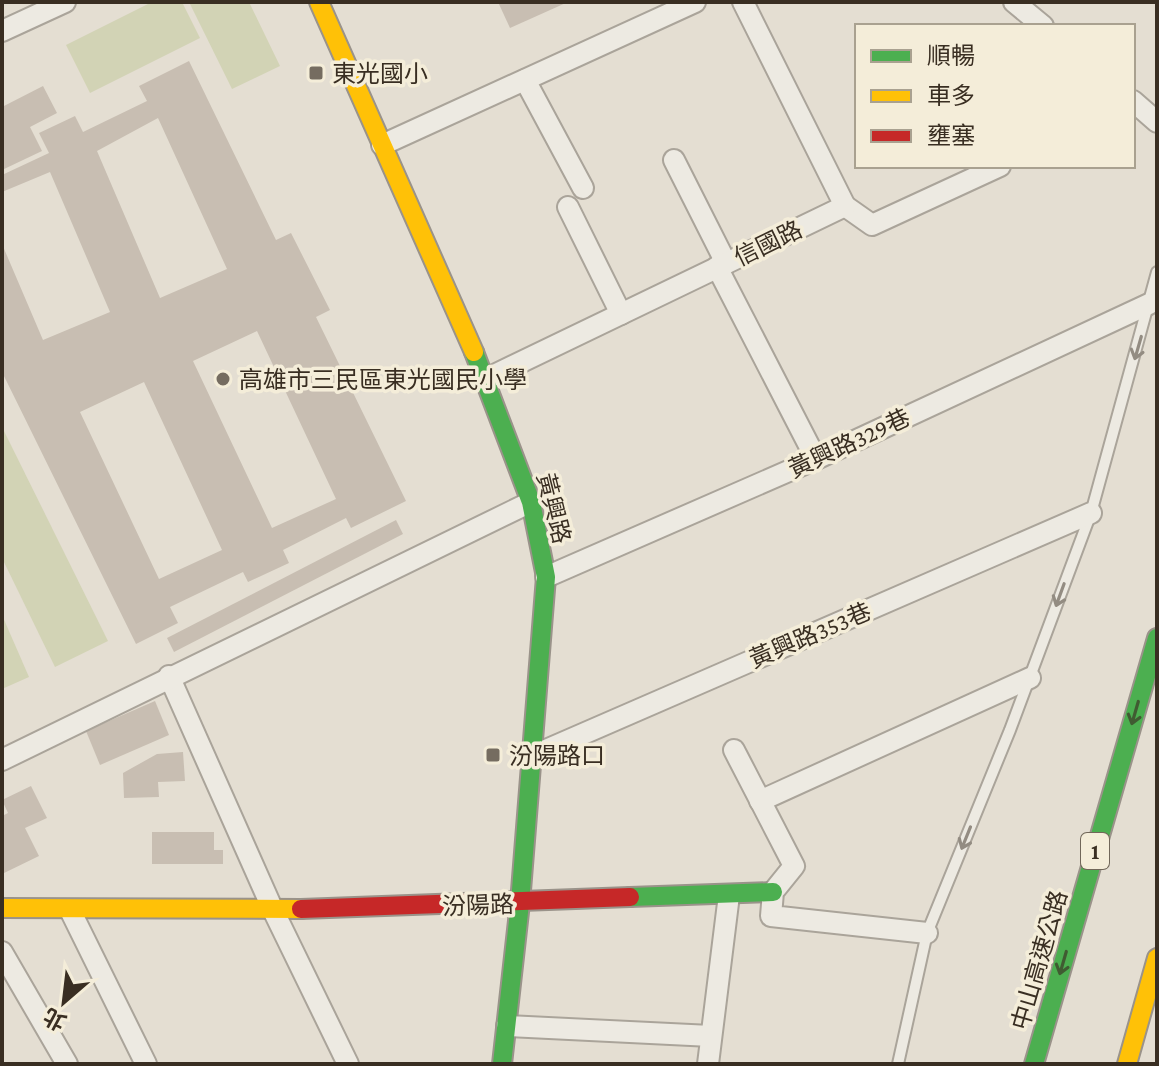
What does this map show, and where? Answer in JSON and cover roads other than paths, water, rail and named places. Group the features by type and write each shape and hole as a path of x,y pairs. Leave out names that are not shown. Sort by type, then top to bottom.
{"main road":[{"name":"黃興路","path":"319,2 486,379 531,502 546,577 520,903 502,1064"},
{"name":"中山高速公路","path":"1034,1064 1157,638"},
{"name":"汾陽路","path":"2,908 273,910 773,892"},
{"path":"1127,1064 1157,958"}],"street":[{"path":"2,31 65,2"},
{"path":"382,145 695,2"},
{"path":"743,2 845,206 872,225 995,168"},
{"path":"1014,2 1041,24"},
{"path":"525,80 583,188"},
{"path":"1135,104 1157,122"},
{"path":"674,160 816,459"},
{"name":"信國路","path":"486,379 845,206"},
{"path":"568,207 621,314"},
{"name":"黃興路329巷","path":"546,577 816,459 1149,304"},
{"path":"2,760 531,502"},
{"name":"黃興路353巷","path":"530,757 1091,513"},
{"path":"169,676 273,910 348,1064"},
{"path":"760,801 1030,678"},
{"path":"734,750 794,866 773,892 771,916 927,933"},
{"path":"708,1064 729,895"},
{"path":"70,910 146,1064"},
{"path":"2,952 67,1064"},
{"path":"507,1026 711,1036"}],"lane":[{"path":"898,1064 927,933 1030,678 1091,513 1157,272"}],"place":[{"name":"東光國小","path":"316,73"},
{"name":"高雄市三民區東光國民小學","path":"223,379"},
{"name":"汾陽路口","path":"493,755"}]}
